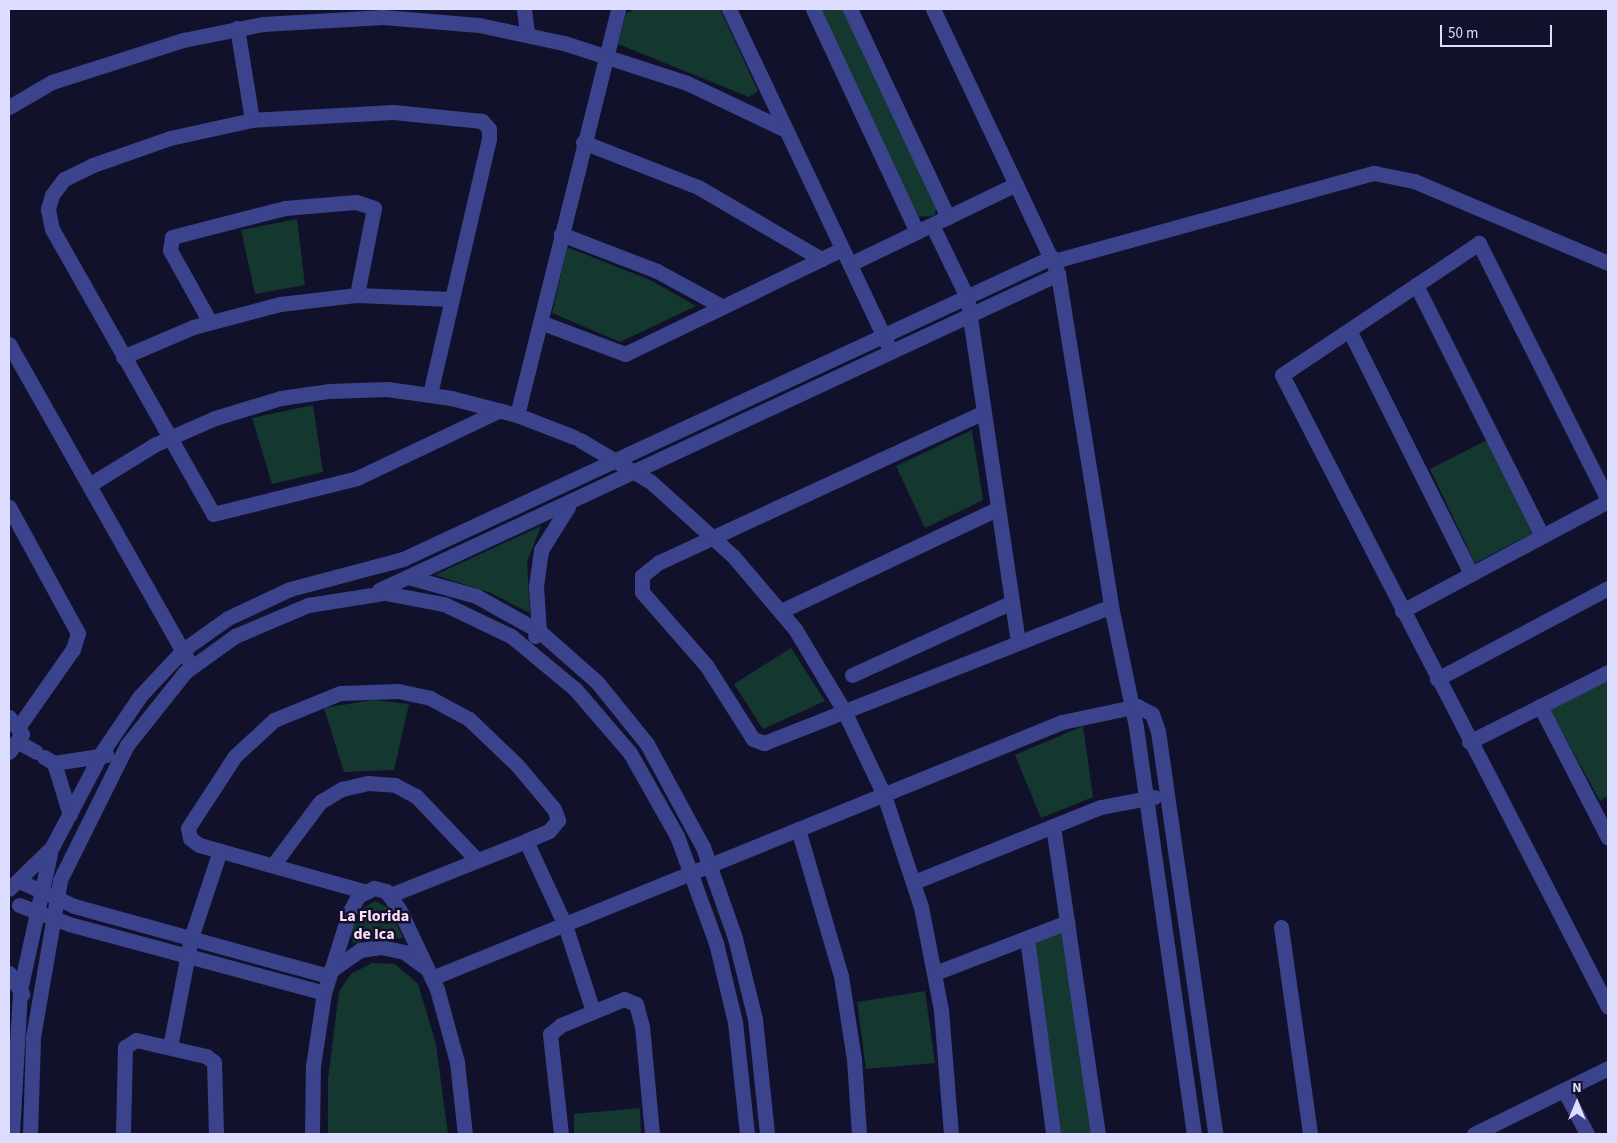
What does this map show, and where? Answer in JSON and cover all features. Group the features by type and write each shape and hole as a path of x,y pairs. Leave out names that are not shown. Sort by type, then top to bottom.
{"street":[{"path":"348,9 383,17"},
{"path":"524,9 527,34"},
{"path":"517,415 618,9"},
{"path":"729,9 890,351"},
{"path":"813,9 917,232"},
{"path":"850,9 948,217"},
{"path":"933,9 1055,264 1111,606 1132,706 1194,1134"},
{"path":"9,107 39,88 116,59 237,28 383,17 457,22 527,34 606,55 709,92 786,130"},
{"path":"237,28 252,120"},
{"path":"430,394 489,139 487,125 460,116 393,112 252,120 170,138 93,165 64,180 52,195 48,210 52,229 206,508 223,515 290,492 357,478 500,410"},
{"path":"584,142 698,187 821,259"},
{"path":"12,1134 15,1035 20,990 39,892 52,847 102,752 140,696 182,650 220,623 265,599 364,571 415,554 967,297 1055,264 1374,173 1414,182 1608,263"},
{"path":"850,264 1016,184"},
{"path":"210,322 170,250 172,236 285,208 356,202 374,208 356,295"},
{"path":"932,225 967,297 982,413 1018,641"},
{"path":"562,234 657,271 723,307"},
{"path":"1402,611 1608,500 1479,243 1282,375 1402,611 1469,742 1606,997"},
{"path":"540,322 621,354 842,249"},
{"path":"14,908 39,892 69,854 117,761 160,700 192,665 272,617 368,593 410,578 968,316 1055,264"},
{"path":"1416,285 1542,536"},
{"path":"124,357 210,322 280,304 356,295 451,299"},
{"path":"1349,330 1471,574"},
{"path":"9,344 192,665"},
{"path":"89,485 169,438 236,412 306,394 370,389 430,394 517,415 577,439 636,472 714,538 781,610 844,711 884,795 914,882 935,973 951,1134"},
{"path":"982,413 647,570 640,586 646,599 706,665 753,739 769,741 1018,641 1111,606"},
{"path":"527,647 540,631 536,580 541,550 557,520 576,500"},
{"path":"9,509 78,633 73,649 14,721 14,748 45,758 102,752 117,761"},
{"path":"781,610 997,509"},
{"path":"415,554 410,578 416,597"},
{"path":"364,571 410,578 476,596 540,631 597,682 647,744 710,865 750,992 767,1134"},
{"path":"1437,679 1608,588"},
{"path":"368,593 416,597 480,619 527,647 619,738 657,797 692,873 716,943 735,1022 746,1134"},
{"path":"852,675 1012,602"},
{"path":"1469,742 1608,672"},
{"path":"390,895 526,841 555,827 556,812 489,736 456,710 430,698 366,690 303,705 247,743 188,828 193,842 220,851 363,891 374,888 390,895 430,974 455,1053 465,1134"},
{"path":"430,974 565,924 1062,722 1132,706 1148,710 1155,719 1168,795 1215,1134"},
{"path":"1540,706 1608,838"},
{"path":"45,758 70,815"},
{"path":"273,865 320,802 342,789 368,783 396,785 416,796 448,825 476,860"},
{"path":"914,882 1111,804 1168,795"},
{"path":"1053,826 1098,1134"},
{"path":"798,829 841,976 859,1134"},
{"path":"526,841 565,924 593,1011"},
{"path":"52,847 14,885 39,892 56,900 191,938 329,973"},
{"path":"170,1047 191,938 220,851"},
{"path":"30,1134 33,1037 52,918 69,854"},
{"path":"312,1134 313,1066 324,993 344,922 363,891"},
{"path":"14,908 35,912 324,993"},
{"path":"935,973 1067,922"},
{"path":"1281,927 1310,1134"},
{"path":"1027,938 1053,1134"},
{"path":"329,973 360,950 381,947 404,952 430,974"},
{"path":"9,973 20,990 33,1037"},
{"path":"561,1134 550,1034 593,1011 624,999 639,1010 648,1062 652,1134"},
{"path":"9,1014 15,1035"},
{"path":"123,1134 126,1044 136,1040 170,1047 214,1062 216,1134"},
{"path":"1483,1132 1608,1068"},
{"path":"1564,1090 1587,1134"}],"green space":[{"path":"636,9 720,9 758,91 749,97 618,44 626,13"},
{"path":"819,9 844,9 937,207 934,216 917,217"},
{"path":"297,219 305,285 255,294 241,230"},
{"path":"567,247 650,280 696,306 620,342 552,313"},
{"path":"313,405 323,472 272,484 252,418"},
{"path":"972,430 983,500 925,528 896,466"},
{"path":"1489,439 1533,533 1475,563 1430,469"},
{"path":"541,526 527,562 530,613 491,593 435,575"},
{"path":"791,648 825,701 763,729 734,684"},
{"path":"1608,679 1608,796 1600,801 1549,708"},
{"path":"373,700 409,704 394,770 344,772 324,708"},
{"path":"1083,726 1093,797 1041,818 1015,755"},
{"path":"375,901 389,908 403,938 353,943 350,934 360,910"},
{"path":"1063,929 1091,1133 1084,1134 1058,1134 1032,942"},
{"path":"372,963 395,964 418,984 436,1044 448,1134 328,1134 328,1079 339,992 351,974"},
{"path":"925,991 935,1063 866,1069 857,1002"},
{"path":"640,1108 641,1134 574,1134 574,1114"}],"district":[{"name":"La Florida de Ica","path":"374,925"}]}
